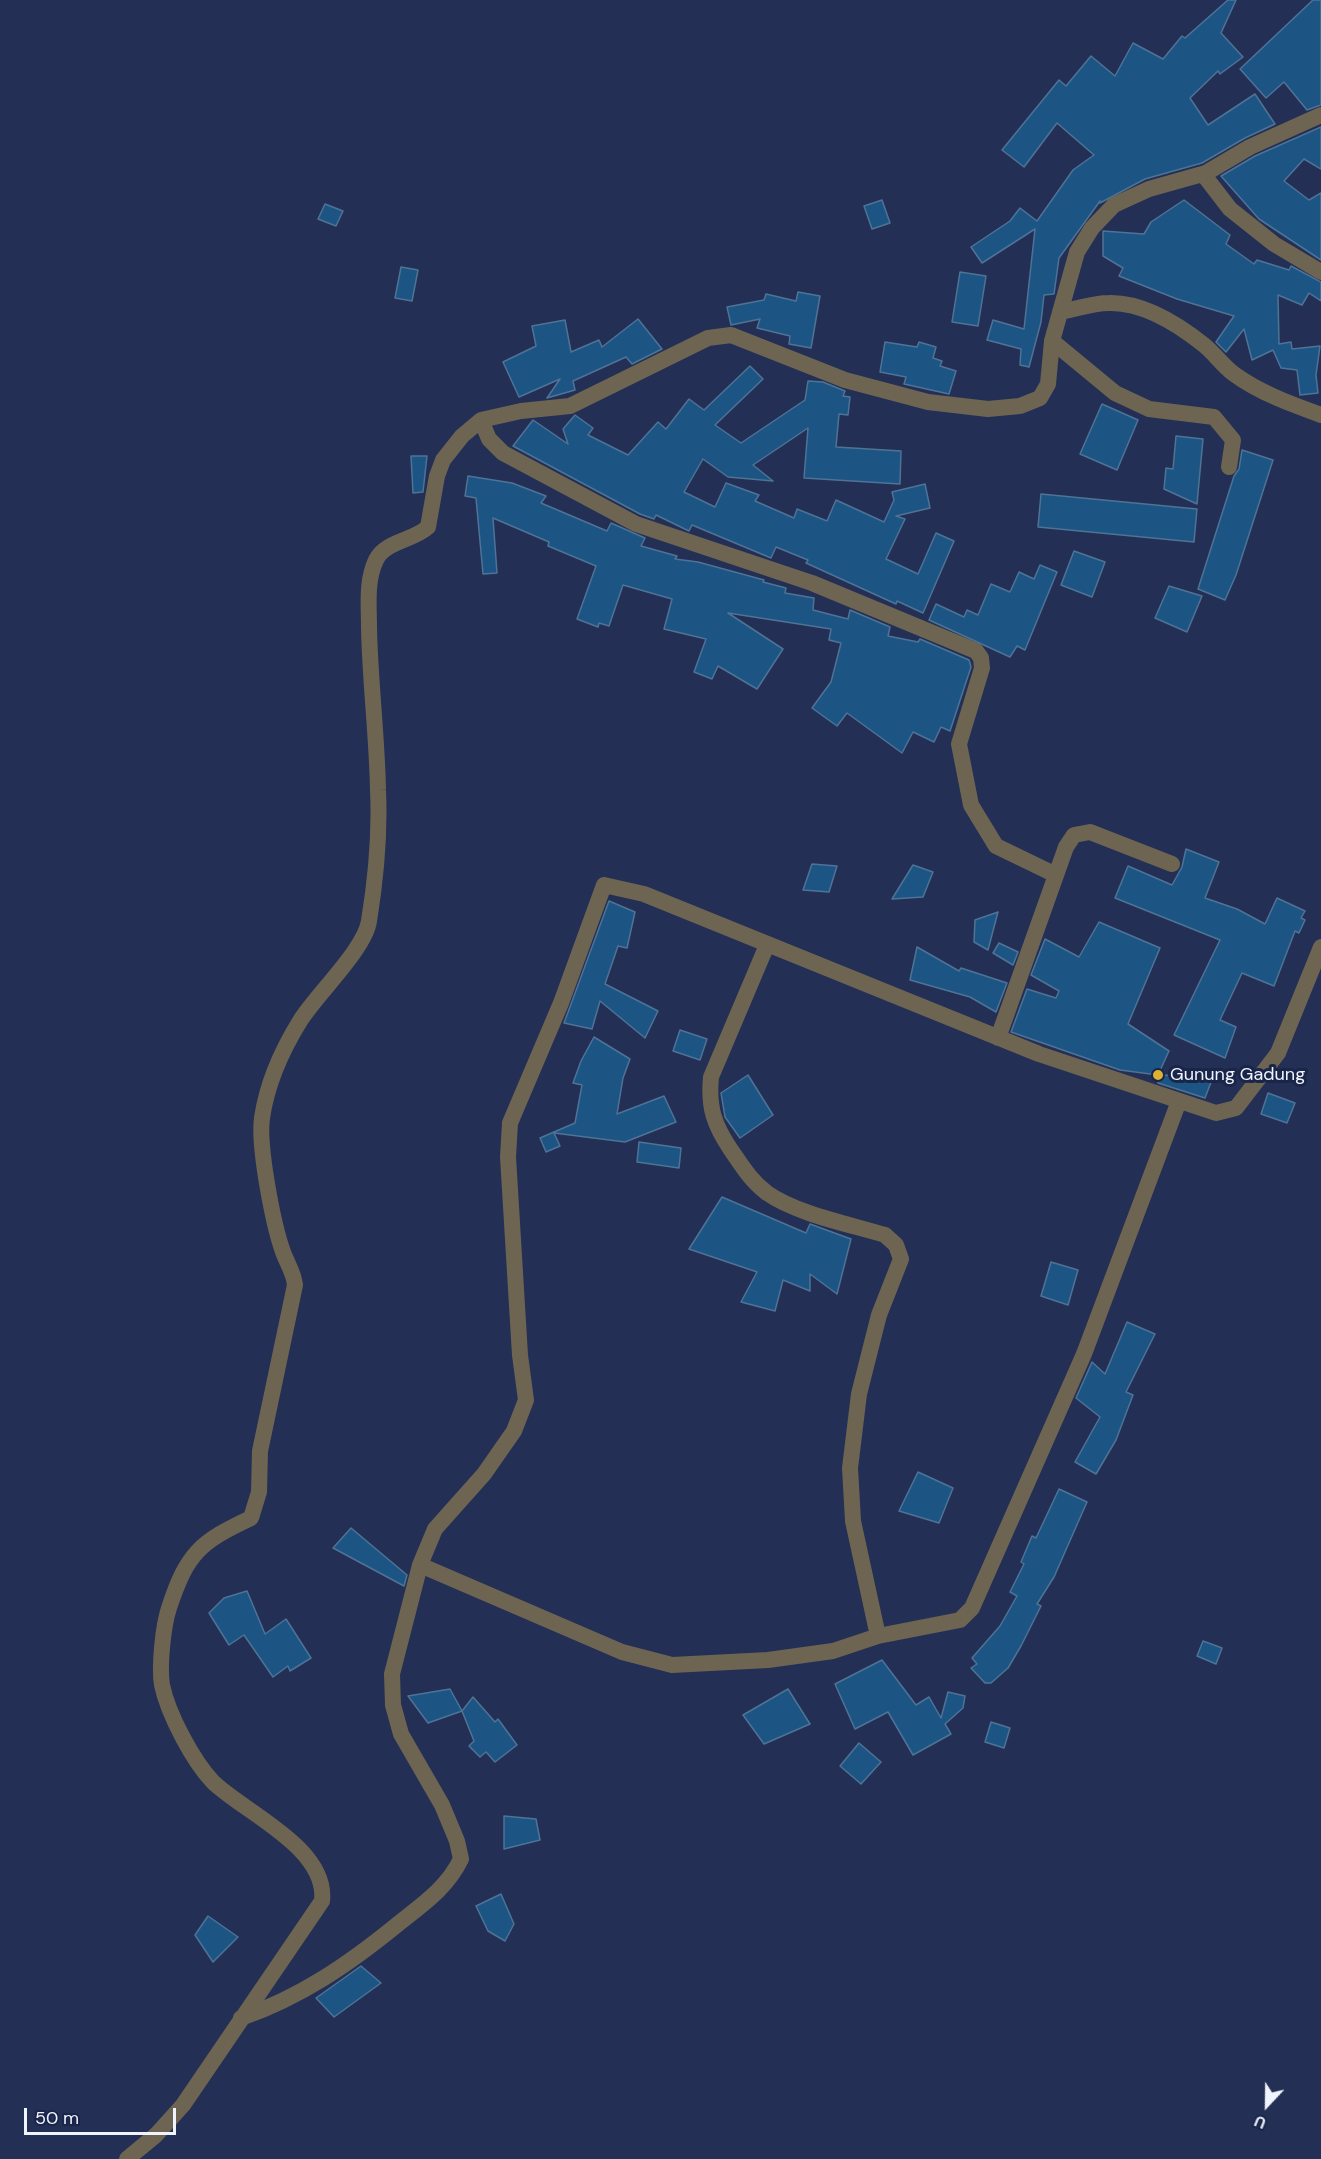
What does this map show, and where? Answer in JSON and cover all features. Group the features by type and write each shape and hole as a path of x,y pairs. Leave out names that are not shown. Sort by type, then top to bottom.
{"street":[{"path":"127,2159 156,2135 183,2105 241,2018 316,1915 322,1901 324,1888 297,1845 213,1781 186,1742 170,1711 162,1684 165,1620 175,1589 198,1548 224,1531 251,1518 259,1492 260,1451 295,1285 294,1275 283,1252 268,1192 262,1120 269,1087 300,1020 355,948 369,925 376,868 378,790 370,684 369,579 377,558 386,549 422,533 428,527 432,518 437,476 443,460 462,436 481,420 521,411 570,406 708,338 731,335 844,380 928,402 988,409 1020,406 1040,398 1048,384 1052,340 1077,252 1092,228 1114,205 1149,189 1203,174 1250,147 1321,115"},
{"path":"1203,174 1230,209 1274,244 1321,272"},
{"path":"1060,312 1109,303 1127,305 1154,314 1195,338 1233,374 1250,385 1284,402 1321,415"},
{"path":"1052,340 1115,393 1149,410 1214,417 1233,440 1229,467"},
{"path":"481,420 489,439 503,453 636,524 812,583 976,651 981,658 982,668 959,744 971,805 996,846 1056,875"},
{"path":"998,1038 1066,847 1074,835 1090,832 1172,864"},
{"path":"241,2018 296,1996 342,1968 446,1885 461,1859 458,1841 442,1805 401,1734 393,1705 392,1674 420,1565 435,1529 484,1474 514,1431 526,1400 520,1354 508,1157 510,1123 561,1002 604,885 644,894 998,1038 1216,1113 1236,1108 1278,1053 1321,947"},
{"path":"767,945 711,1077 708,1100 720,1134 748,1175 767,1193 788,1204 885,1235 896,1245 901,1259 879,1315 859,1394 850,1468 853,1521 878,1636"},
{"path":"420,1565 622,1652 672,1665 768,1660 833,1651 878,1636 960,1620 972,1608 1084,1354 1179,1101"}],"building":[{"path":"1228,0 1236,0 1221,33 1243,57 1220,74 1218,71 1190,98 1208,125 1255,94 1275,124 1202,163 1145,179 1100,203 1100,201 1059,258 1054,294 1044,295 1041,322 1029,367 1020,365 1021,349 987,340 993,320 1024,329 1035,229 982,263 971,247 1010,221 1020,208 1037,221 1073,170 1094,155 1057,123 1024,167 1002,150 1059,80 1066,86 1091,56 1115,76 1133,43 1163,59 1182,36 1185,38"},
{"path":"1313,0 1321,0 1321,105 1307,110 1284,82 1266,98 1240,69"},
{"path":"1321,127 1321,169 1304,159 1284,181 1309,200 1321,193 1321,260 1259,219 1221,176 1255,156"},
{"path":"882,200 890,223 872,229 864,206"},
{"path":"1184,200 1230,235 1226,244 1254,264 1257,260 1289,270 1291,266 1321,282 1321,301 1309,293 1302,305 1278,295 1279,344 1291,342 1292,349 1320,346 1316,375 1318,393 1300,395 1297,370 1281,368 1273,350 1252,360 1244,329 1226,352 1216,342 1234,316 1177,299 1119,276 1123,268 1103,256 1103,231 1144,234 1151,222"},
{"path":"325,204 343,211 336,226 318,219"},
{"path":"401,267 418,270 412,301 395,298"},
{"path":"960,272 986,276 978,326 952,322"},
{"path":"798,292 820,296 811,348 789,344 790,336 757,328 760,319 731,325 727,307 764,300 766,294 796,301"},
{"path":"638,319 662,349 632,364 626,357 573,381 575,390 547,398 560,379 519,397 503,362 536,346 532,326 565,320 571,352 599,340 602,347"},
{"path":"885,342 917,347 919,342 936,347 933,358 942,361 940,366 956,371 949,394 904,384 906,377 880,372"},
{"path":"750,366 763,379 715,425 741,443 805,400 808,381 823,382 845,391 843,396 850,397 848,415 839,414 836,447 901,451 900,484 804,478 808,428 753,465 773,481 728,477 703,459 684,492 715,507 726,483 759,495 755,501 794,518 797,509 827,521 836,500 884,522 894,500 892,492 925,484 930,508 896,516 905,519 886,559 918,574 936,533 954,541 923,613 897,601 896,604 806,563 808,560 776,547 771,558 692,525 689,531 656,515 654,519 640,514 513,446 533,420 568,444 563,429 575,415 593,428 588,435 628,455 658,422 666,429 689,399 704,410"},
{"path":"1102,404 1138,420 1117,470 1080,454"},
{"path":"1176,436 1203,439 1197,504 1164,489 1166,468 1173,469"},
{"path":"1242,450 1273,460 1236,575 1225,600 1198,589 1234,476 1239,469"},
{"path":"411,456 427,456 423,492 413,493"},
{"path":"468,476 512,483 546,496 541,503 607,531 611,523 645,538 641,546 677,556 675,559 698,562 764,580 763,582 786,588 785,593 814,598 813,610 848,619 850,610 890,627 888,636 918,642 920,639 969,660 971,667 950,731 941,727 934,742 913,732 902,753 847,713 837,726 812,708 831,682 841,643 829,640 831,629 728,613 783,649 757,689 718,666 712,679 694,672 706,639 664,629 672,599 623,585 609,626 599,623 598,627 577,619 596,566 548,546 549,542 493,518 497,573 483,574 476,498 465,496"},
{"path":"1041,494 1197,509 1194,542 1038,527"},
{"path":"1074,551 1105,562 1092,597 1061,585"},
{"path":"1040,565 1057,572 1025,650 1017,646 1010,657 929,620 936,604 964,617 967,610 978,615 991,584 1010,592 1019,572 1034,579"},
{"path":"1169,586 1202,596 1187,632 1155,618"},
{"path":"1186,849 1219,862 1205,898 1237,909 1265,924 1277,898 1305,911 1301,918 1305,920 1299,933 1295,931 1274,986 1242,973 1220,1020 1236,1027 1225,1058 1174,1035 1220,940 1115,898 1128,866 1172,885 1182,867"},
{"path":"812,864 837,866 829,892 803,890"},
{"path":"913,865 933,872 923,897 892,899"},
{"path":"609,901 635,912 627,948 618,946 605,984 658,1011 645,1038 600,1001 592,1029 564,1023"},
{"path":"998,912 988,950 974,942 975,920"},
{"path":"1099,922 1160,948 1128,1024 1169,1051 1158,1075 1120,1070 1011,1032 1027,989 1056,998 1059,991 1031,975 1045,939 1079,957"},
{"path":"999,943 1018,952 1013,965 993,953"},
{"path":"917,947 959,971 961,968 1007,983 996,1012 970,997 910,980"},
{"path":"680,1030 707,1039 700,1060 673,1051"},
{"path":"594,1037 630,1059 623,1078 617,1114 664,1096 676,1122 625,1142 554,1133 560,1146 546,1152 540,1138 575,1123 582,1085 573,1083 581,1061"},
{"path":"748,1075 773,1115 740,1138 725,1117 721,1093"},
{"path":"1158,1075 1213,1077 1205,1098 1158,1083"},
{"path":"1268,1093 1295,1103 1287,1123 1261,1114"},
{"path":"639,1142 681,1148 679,1168 637,1162"},
{"path":"722,1197 806,1233 810,1224 851,1239 837,1294 810,1274 810,1291 783,1280 775,1311 741,1302 757,1272 689,1249"},
{"path":"1051,1262 1078,1270 1068,1305 1041,1296"},
{"path":"1127,1322 1155,1334 1126,1392 1133,1395 1116,1440 1096,1474 1075,1462 1100,1417 1076,1398 1092,1362 1105,1374"},
{"path":"918,1472 953,1488 939,1523 899,1511"},
{"path":"1059,1489 1087,1502 1054,1577 1037,1604 1041,1606 1021,1646 1008,1668 991,1683 985,1683 971,1668 977,1664 972,1658 1000,1626 1017,1596 1010,1592 1024,1564 1021,1562 1032,1536 1036,1538"},
{"path":"351,1528 407,1575 404,1586 333,1548"},
{"path":"247,1591 265,1634 286,1619 311,1658 290,1671 288,1666 273,1677 244,1635 229,1645 209,1613 224,1598"},
{"path":"1203,1641 1222,1648 1216,1664 1197,1656"},
{"path":"882,1660 916,1705 929,1697 941,1718 948,1692 965,1696 963,1708 945,1724 951,1734 913,1755 888,1712 855,1729 835,1684"},
{"path":"450,1689 462,1711 428,1723 408,1696"},
{"path":"788,1689 810,1724 764,1744 743,1715"},
{"path":"473,1697 495,1722 498,1719 517,1745 495,1762 486,1752 480,1757 469,1746 474,1741 462,1711"},
{"path":"991,1722 1010,1728 1004,1748 985,1742"},
{"path":"859,1743 881,1762 861,1784 840,1766"},
{"path":"504,1816 536,1819 540,1840 504,1849"},
{"path":"501,1894 514,1924 505,1941 488,1931 476,1906"},
{"path":"208,1916 238,1937 213,1962 195,1935"},
{"path":"361,1966 381,1983 334,2017 316,1998"}],"place":[{"name":"Gunung Gadung","path":"1158,1075"}]}
